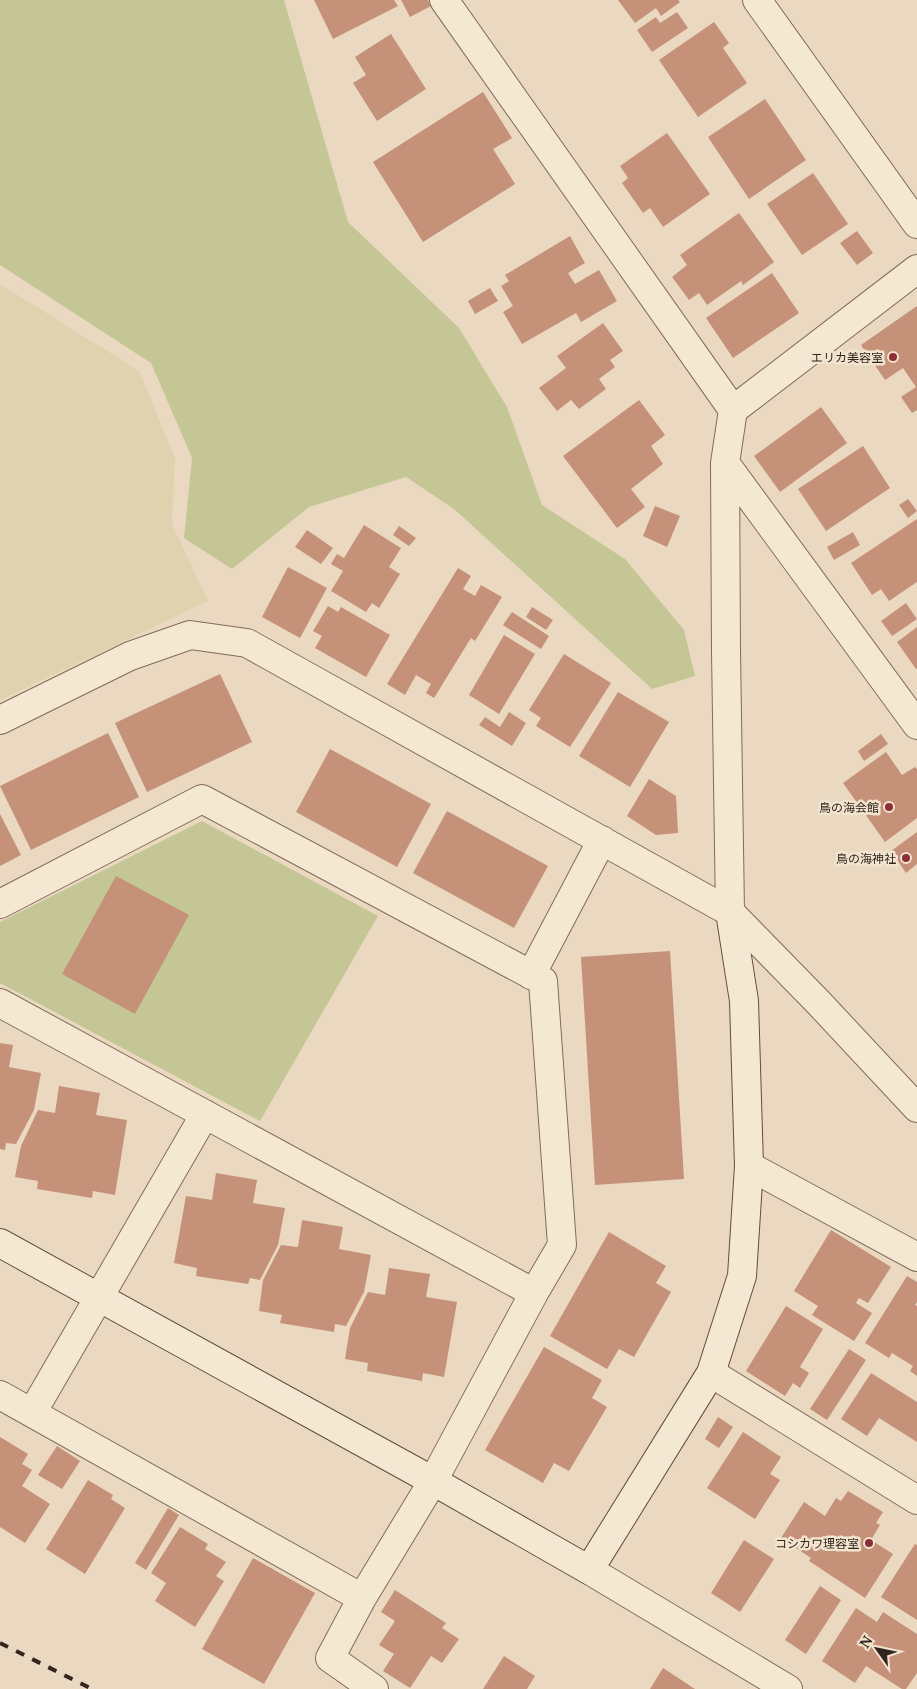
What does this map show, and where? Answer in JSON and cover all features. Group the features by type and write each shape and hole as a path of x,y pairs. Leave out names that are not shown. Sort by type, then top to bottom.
{"street":[{"path":"444,0 733,410 725,463 726,641 730,912 744,1001 749,1166 742,1276 711,1373 589,1570"},
{"path":"756,0 917,224"},
{"path":"733,410 917,269"},
{"path":"725,463 917,725"},
{"path":"0,720 130,656 190,635 247,643 730,912 818,1002 917,1108"},
{"path":"0,904 202,799 543,981 562,1246 534,1293 433,1480 362,1598 330,1658 374,1689"},
{"path":"531,975 602,840"},
{"path":"0,1003 534,1293"},
{"path":"32,1413 204,1114"},
{"path":"749,1166 917,1257"},
{"path":"0,1243 433,1480 589,1570 788,1689"},
{"path":"711,1373 917,1500"},
{"path":"0,1395 362,1598"}],"shaded area":[{"path":"0,284 139,371 175,458 172,524 208,601 0,700"}],"green space":[{"path":"0,0 284,0 348,222 459,328 507,407 542,505 625,559 684,630 695,676 652,689 454,509 406,477 309,507 232,569 184,538 192,458 151,363 0,265"},
{"path":"202,821 378,916 260,1121 0,983 0,922"}],"building":[{"path":"314,0 394,0 398,6 333,39"},
{"path":"401,0 428,0 431,6 410,17"},
{"path":"618,0 678,0 680,2 661,16 656,8 635,23"},
{"path":"677,12 688,28 652,52 637,30 656,17 660,23"},
{"path":"714,22 729,43 723,48 747,83 698,117 659,60"},
{"path":"391,34 426,89 377,121 353,83 366,75 355,57"},
{"path":"483,92 512,138 493,149 515,184 423,242 373,162"},
{"path":"765,99 806,160 749,199 708,137"},
{"path":"667,133 710,194 663,227 650,208 643,213 622,183 628,178 620,166"},
{"path":"813,173 848,224 802,255 767,204"},
{"path":"739,213 774,262 743,285 741,281 707,305 699,293 689,300 672,277 687,265 680,255"},
{"path":"857,231 873,253 857,265 840,243"},
{"path":"570,236 585,263 568,273 575,284 599,270 617,301 581,322 576,313 522,344 503,312 513,306 501,286 509,281 505,275"},
{"path":"772,273 799,313 733,358 706,318"},
{"path":"490,288 498,301 475,314 468,301"},
{"name":"エリカ美容室","path":"917,306 917,410 912,413 901,397 916,387 903,368 885,380 861,345"},
{"path":"603,323 623,351 610,360 615,367 599,379 606,389 579,409 571,400 557,411 539,388 566,368 557,356"},
{"path":"639,400 665,435 651,446 663,464 631,489 645,507 617,528 563,456"},
{"path":"821,407 847,443 780,492 754,456"},
{"path":"863,446 890,488 826,531 798,489"},
{"path":"908,499 917,511 908,518 899,505"},
{"path":"655,506 680,516 667,547 643,536"},
{"path":"917,519 917,582 889,601 881,589 872,595 851,563"},
{"path":"364,525 401,548 389,567 400,574 379,608 372,603 366,612 331,591 343,571 331,564 337,554 344,558"},
{"path":"399,526 416,538 409,546 393,535"},
{"path":"307,530 333,548 321,564 295,547"},
{"path":"853,532 860,545 834,560 827,547"},
{"path":"288,567 327,588 300,638 262,617"},
{"path":"458,568 471,576 463,589 475,596 481,585 502,597 475,641 471,638 434,698 426,693 431,684 416,675 405,695 387,684"},
{"path":"906,603 917,619 892,636 881,621"},
{"path":"328,606 338,612 341,607 390,635 366,677 315,648 322,636 313,631"},
{"path":"532,607 553,620 546,630 526,617"},
{"path":"512,612 549,636 541,649 503,625"},
{"path":"917,627 917,668 916,669 897,642"},
{"path":"504,635 535,654 499,714 469,695"},
{"path":"564,654 611,683 570,747 536,726 541,718 529,710"},
{"path":"220,674 252,742 147,792 115,723"},
{"path":"618,692 669,722 630,787 579,756"},
{"path":"509,712 526,723 512,746 479,725 485,717 500,727"},
{"path":"108,733 139,797 31,850 0,786"},
{"path":"881,734 888,744 864,761 858,751"},
{"path":"330,749 431,804 397,867 296,812"},
{"name":"鳥の海会館","path":"886,752 902,775 915,767 917,769 917,818 885,842 843,783"},
{"path":"649,779 676,796 678,833 656,835 627,816"},
{"path":"447,811 548,866 514,928 413,873"},
{"path":"0,814 21,855 0,866"},
{"name":"鳥の海神社","path":"917,832 917,864 906,873 891,851"},
{"path":"116,876 189,915 135,1014 62,974"},
{"path":"670,951 684,1179 595,1185 581,957"},
{"path":"0,1043 13,1045 9,1067 41,1073 34,1110 16,1144 6,1143 5,1150 0,1149"},
{"path":"59,1086 100,1093 96,1115 127,1120 115,1195 93,1191 92,1198 37,1189 38,1181 15,1177 21,1146 38,1110 55,1113"},
{"path":"216,1173 257,1180 253,1203 285,1208 278,1245 260,1280 250,1278 248,1284 196,1276 197,1268 174,1263 186,1196 212,1200"},
{"path":"302,1220 343,1227 339,1249 371,1255 364,1292 346,1326 335,1324 334,1332 280,1323 282,1315 259,1311 263,1280 281,1245 298,1247"},
{"path":"831,1230 891,1267 868,1303 859,1298 856,1303 872,1313 854,1341 812,1315 818,1306 794,1291"},
{"path":"609,1232 666,1266 656,1283 671,1292 634,1357 619,1349 607,1369 550,1336"},
{"path":"389,1268 430,1274 426,1297 457,1302 444,1377 423,1373 422,1381 367,1371 368,1363 345,1359 350,1328 368,1292 385,1295"},
{"path":"907,1276 917,1282 917,1302 915,1305 917,1306 917,1376 910,1371 913,1366 892,1353 889,1358 865,1343"},
{"path":"786,1306 823,1329 800,1367 809,1373 800,1388 793,1383 785,1396 746,1371"},
{"path":"544,1347 602,1380 592,1398 607,1407 569,1471 554,1463 543,1483 485,1450"},
{"path":"849,1349 866,1360 827,1420 810,1409"},
{"path":"871,1373 917,1402 917,1442 879,1418 867,1436 841,1419"},
{"path":"718,1417 733,1427 719,1448 705,1439"},
{"path":"743,1432 781,1457 770,1474 780,1480 755,1519 707,1488"},
{"path":"0,1437 28,1454 22,1464 32,1470 22,1486 50,1504 25,1543 0,1527"},
{"path":"57,1446 80,1461 62,1489 38,1475"},
{"path":"88,1480 113,1495 111,1499 125,1508 85,1574 46,1549"},
{"path":"848,1491 883,1512 876,1523 880,1525 871,1540 893,1554 865,1598 809,1561 811,1558 781,1538 804,1502 825,1516 836,1498 841,1501"},
{"path":"168,1508 179,1515 146,1570 135,1563"},
{"path":"180,1527 208,1544 205,1549 226,1562 216,1576 224,1581 195,1627 155,1601 166,1583 151,1573"},
{"path":"744,1540 774,1559 740,1612 711,1593"},
{"path":"915,1544 917,1545 917,1620 881,1597"},
{"path":"253,1558 315,1593 264,1684 202,1649"},
{"path":"820,1586 841,1600 806,1654 785,1640"},
{"path":"395,1590 446,1623 442,1628 459,1639 442,1663 431,1656 410,1688 383,1671 394,1654 379,1645 395,1621 381,1612"},
{"path":"856,1608 877,1622 883,1612 917,1634 917,1673 906,1689 902,1689 866,1666 855,1683 822,1661"},
{"path":"504,1656 535,1676 527,1689 483,1689"},
{"path":"663,1668 695,1689 650,1689"}],"railway":[{"path":"0,1643 92,1689"}],"place":[{"name":"エリカ美容室","path":"893,357"},
{"name":"鳥の海会館","path":"889,807"},
{"name":"鳥の海神社","path":"906,858"},
{"name":"コシカワ理容室","path":"869,1543"}]}
